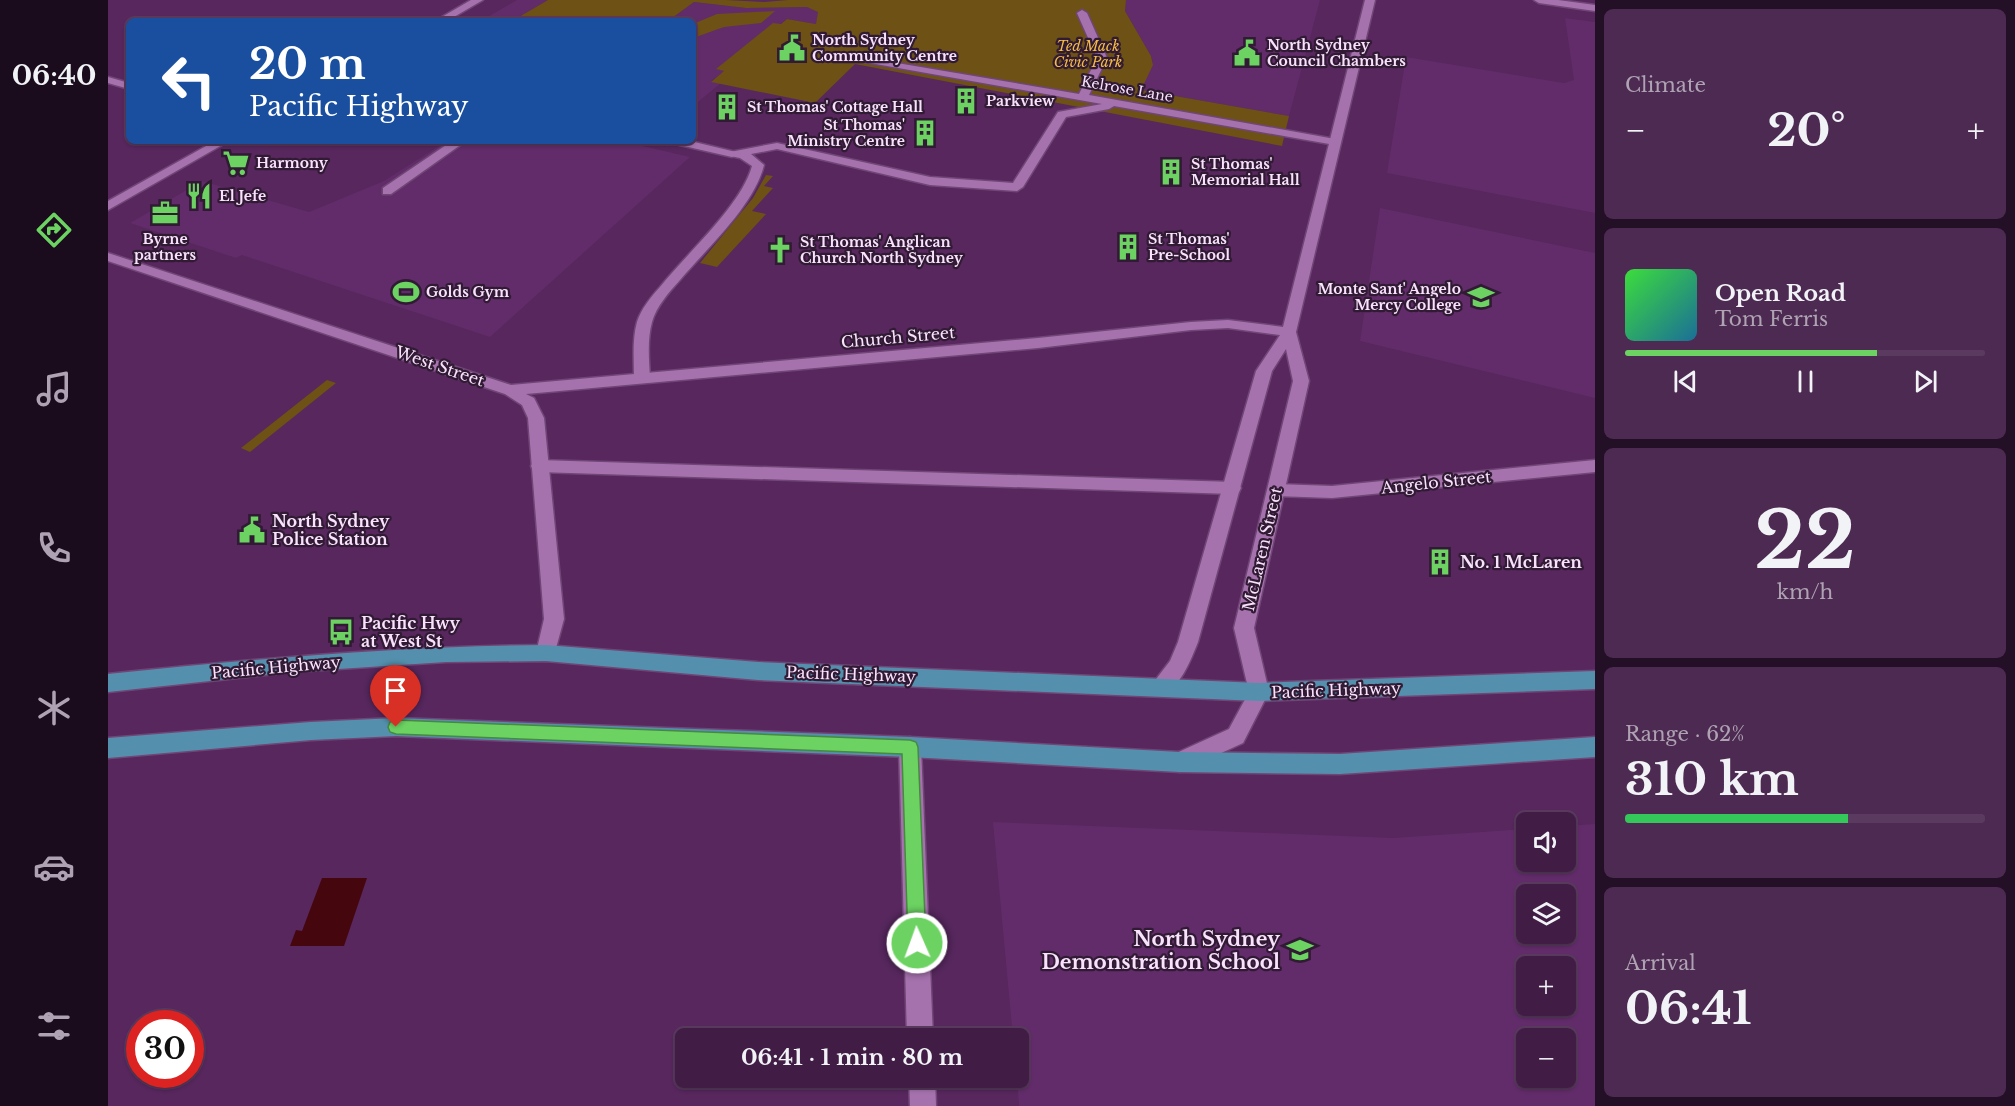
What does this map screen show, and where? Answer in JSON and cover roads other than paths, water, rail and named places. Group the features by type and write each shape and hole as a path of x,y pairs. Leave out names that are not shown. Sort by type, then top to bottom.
{"main road":[{"name":"Pacific Highway","path":"108,683 304,663 446,654 546,652 758,671 1259,692 1595,680"},
{"path":"108,748 311,731 396,727 910,747 1180,762 1340,764 1595,747"}],"street":[{"path":"445,18 478,0"},
{"name":"McLaren Street","path":"1160,687 1178,666 1188,642 1233,489 1264,371 1289,332 1370,0"},
{"path":"1539,0 1595,8"},
{"path":"1082,13 1102,58 1083,96"},
{"name":"Kelrose Lane","path":"842,55 1335,142"},
{"path":"108,80 126,85"},
{"path":"734,153 777,146 930,181 1017,187 1062,114 1123,103"},
{"path":"108,206 218,144"},
{"path":"387,191 456,144"},
{"path":"642,378 644,326 650,310 675,276 742,198 758,171 758,165 752,159 690,144"},
{"name":"West Street","path":"108,257 510,390 528,402 536,418 554,619 546,652"},
{"name":"Church Street","path":"510,390 1015,345 1191,326 1228,324 1289,332"},
{"name":"McLaren Street","path":"1259,692 1244,628 1301,381 1289,332"},
{"path":"539,466 1233,489"},
{"name":"Angelo Street","path":"1276,490 1332,492 1595,466"},
{"path":"1180,762 1236,736 1259,692"},
{"path":"910,747 920,1028"},
{"path":"921,1088 922,1106"}],"place":[{"name":"North Sydney Community Centre","path":"792,48"},
{"name":"North Sydney Council Chambers","path":"1247,53"},
{"name":"Parkview","path":"966,101"},
{"name":"St Thomas' Cottage Hall","path":"727,107"},
{"name":"St Thomas' Ministry Centre","path":"925,133"},
{"name":"Harmony","path":"236,163"},
{"name":"St Thomas' Memorial Hall","path":"1171,172"},
{"name":"El Jefe","path":"199,196"},
{"name":"Byrne partners","path":"165,213"},
{"name":"St Thomas' Pre-School","path":"1128,247"},
{"name":"St Thomas' Anglican Church North Sydney","path":"780,250"},
{"name":"Golds Gym","path":"406,292"},
{"name":"Monte Sant' Angelo Mercy College","path":"1481,297"},
{"name":"North Sydney Police Station","path":"252,530"},
{"name":"No. 1 McLaren","path":"1440,562"},
{"name":"Pacific Hwy at West St","path":"341,632"},
{"name":"North Sydney Demonstration School","path":"1300,950"}],"park label":[{"name":"Ted Mack Civic Park","path":"1088,54"}]}
